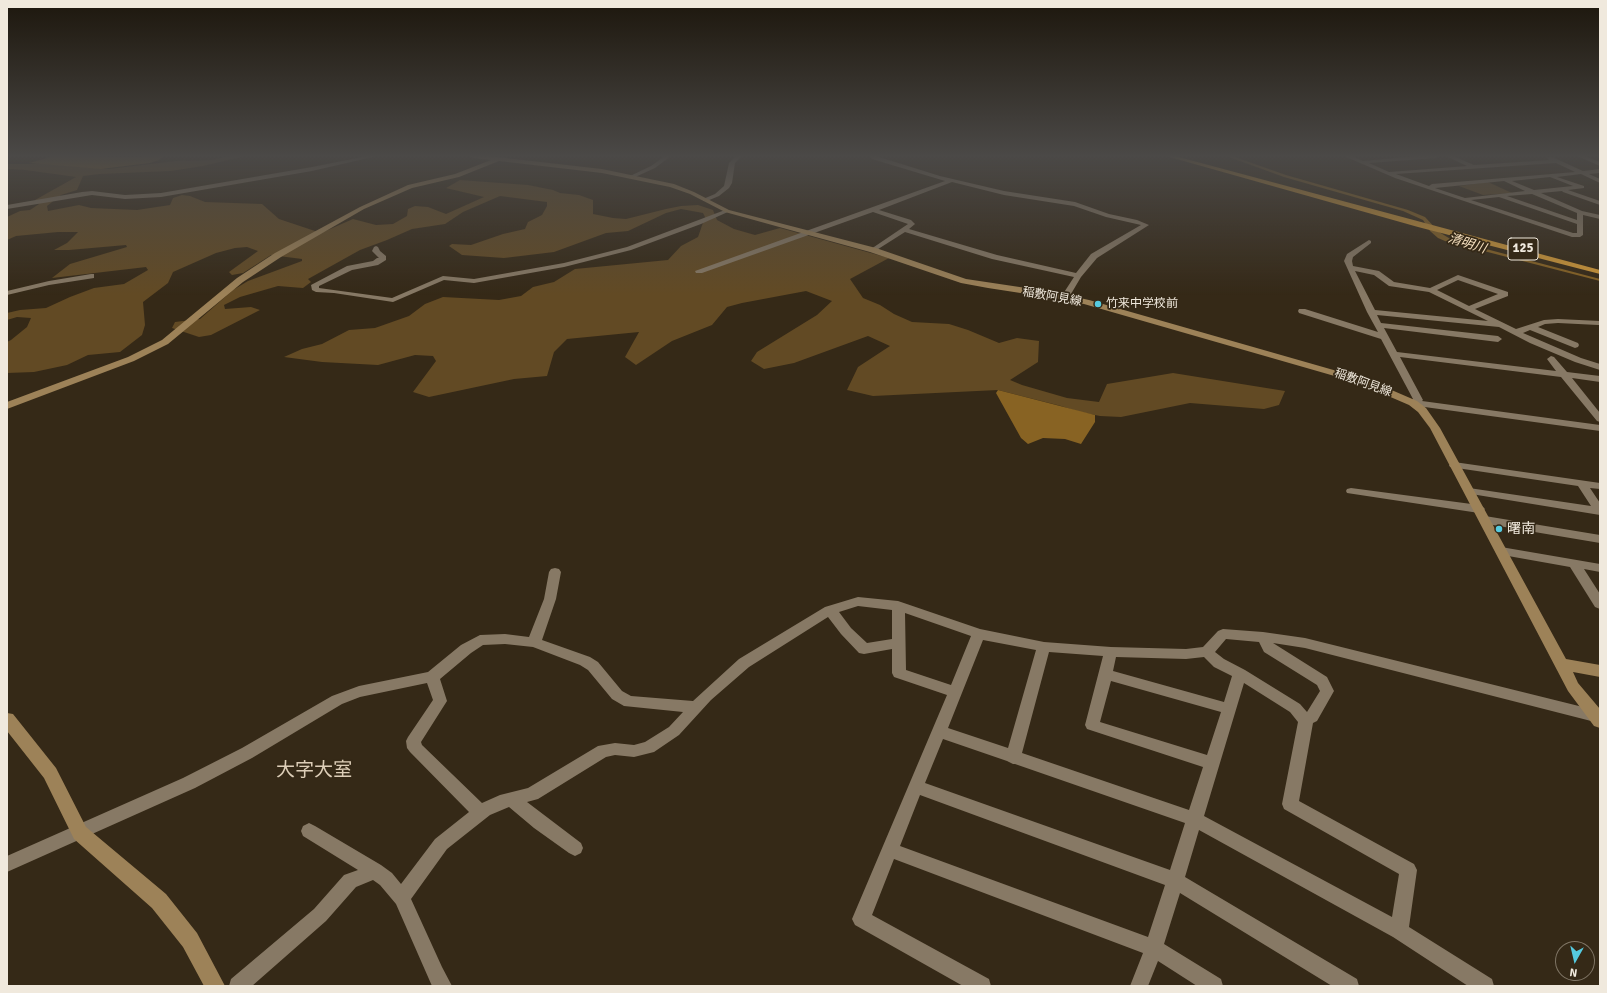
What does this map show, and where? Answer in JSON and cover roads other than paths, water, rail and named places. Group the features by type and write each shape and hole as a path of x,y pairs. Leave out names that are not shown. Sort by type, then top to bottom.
{"highway":[{"name":"125","path":"1340,202 1600,269"},
{"name":"125","path":"1343,202 1420,224"},
{"name":"125","path":"1448,231 1600,272"}],"main road":[{"path":"7,406 131,360 166,342 240,280 278,255 374,202"},
{"name":"稲敷阿見線","path":"710,202 727,211 873,250 976,284 1065,297 1326,370 1369,384 1413,403 1429,419 1485,520 1573,687 1597,719"},
{"path":"1561,664 1600,671"},
{"path":"7,719 50,774 80,833 159,901 190,940 215,986"}],"street":[{"path":"7,207 34,202"},
{"path":"699,271 893,202"},
{"path":"1065,202 1075,204 1108,216 1135,221 1146,225 1094,256 1078,276 1065,297"},
{"path":"1477,202 1572,235 1580,235 1580,212"},
{"path":"1518,202 1580,224"},
{"path":"1557,202 1580,212 1600,217"},
{"path":"873,210 912,222 905,230 873,250"},
{"path":"376,248 376,251 383,258 375,263 350,268 315,285 316,290 334,291 393,300 442,278 474,281 564,265 629,249 727,211"},
{"path":"905,230 995,257 1078,276"},
{"path":"1369,242 1350,256 1348,261 1371,312 1395,354 1418,400 1413,403"},
{"path":"1350,268 1376,273 1392,284 1431,290 1471,308 1533,341 1600,367"},
{"path":"7,293 49,283 91,276"},
{"path":"1431,290 1458,277 1505,294 1471,308"},
{"path":"1302,311 1385,337"},
{"path":"1371,312 1504,326"},
{"path":"1517,332 1544,322 1558,321 1598,323"},
{"path":"1378,325 1498,339"},
{"path":"1530,327 1575,344"},
{"path":"1395,354 1600,378"},
{"path":"1551,359 1565,374 1600,419"},
{"path":"1588,363 1600,378"},
{"path":"1413,403 1600,428"},
{"path":"1454,465 1600,486"},
{"path":"1581,483 1600,511"},
{"path":"1350,491 1479,509"},
{"path":"1469,491 1600,511"},
{"path":"1485,520 1600,538"},
{"path":"1501,551 1600,568"},
{"path":"1574,563 1600,604"},
{"path":"534,642 550,599 555,572"},
{"path":"402,898 441,844 481,813 500,802 532,794 602,751 615,749 634,752 649,748 674,731 706,696 744,663 830,610 858,601 898,606 979,634 1044,647 1111,652 1186,654 1207,652 1223,634 1263,637 1305,644 1363,657 1597,719"},
{"path":"898,606 899,673 955,692"},
{"path":"830,610 846,631 864,649 899,643"},
{"path":"979,634 861,919 982,986"},
{"path":"1263,637 1269,648 1322,682 1327,691 1312,717 1306,720"},
{"path":"7,864 80,833 189,783 247,753 337,700 359,692 432,677 466,649 480,640 505,639 534,642 565,653 592,666 617,695 629,702 697,707"},
{"path":"1013,758 1044,647"},
{"path":"1111,652 1092,725 1212,763"},
{"path":"1207,652 1219,663 1240,674 1295,708 1306,720"},
{"path":"1106,674 1229,709"},
{"path":"1139,986 1154,948 1240,674"},
{"path":"432,677 440,701 413,741 415,748 481,813"},
{"path":"1306,720 1290,804 1408,870 1399,931"},
{"path":"939,731 1194,820 1399,931 1485,986"},
{"path":"916,787 1175,880 1350,986"},
{"path":"511,799 540,823 575,848"},
{"path":"309,831 386,879 402,898 435,974 443,986"},
{"path":"890,850 1154,948 1214,986"},
{"path":"238,986 320,915 350,881 375,871"}],"water":[{"name":"清明川","path":"1373,202 1381,202 1408,210 1425,217 1439,232 1452,240 1600,279 1600,281 1445,241 1438,238 1430,231 1423,220 1403,211"},
{"path":"998,390 1095,415 1095,422 1081,444 1065,439 1043,438 1028,444 1021,438 996,393"}],"place":[{"name":"竹来中学校前","path":"1098,304"},
{"name":"曙南","path":"1499,529"}],"district":[{"name":"大字大室","path":"314,771"}]}
